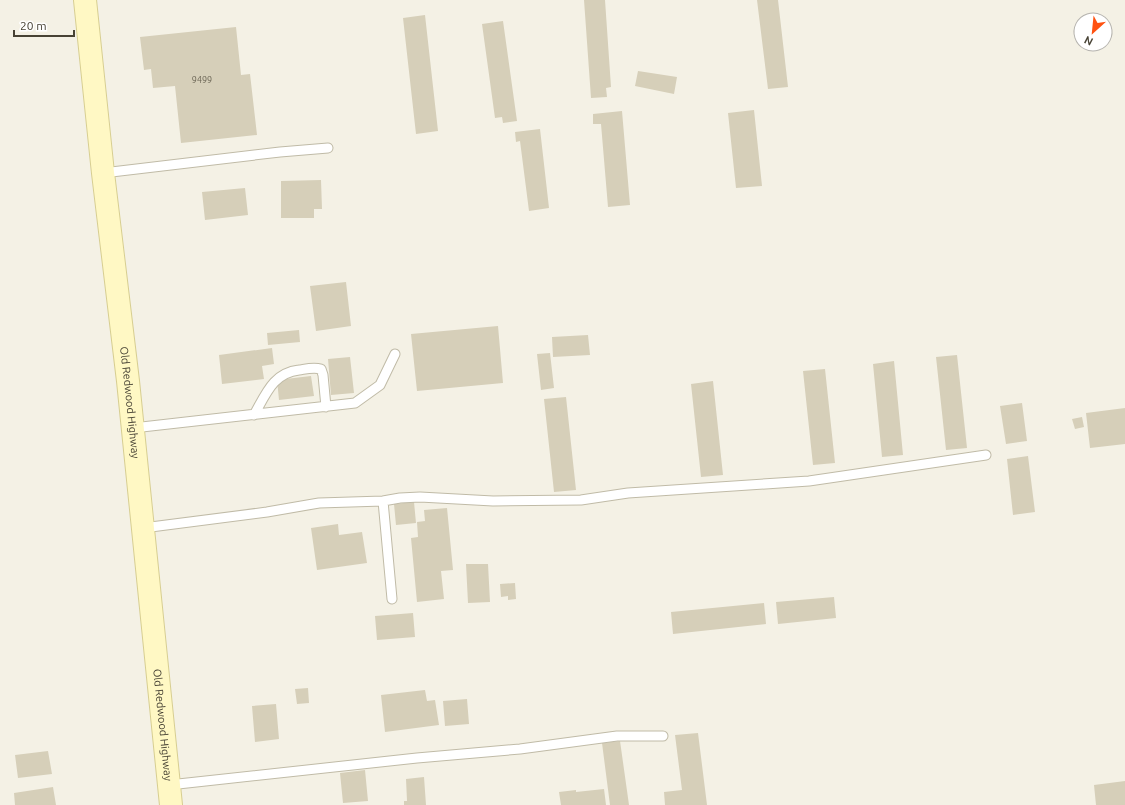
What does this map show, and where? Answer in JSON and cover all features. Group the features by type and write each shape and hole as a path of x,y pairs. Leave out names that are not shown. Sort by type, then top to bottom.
{"main road":[{"name":"Old Redwood Highway","path":"85,0 103,173 133,428 170,795"}],"lane":[{"path":"103,173 280,152 328,148"},
{"path":"133,428 355,403 380,385 395,354"},
{"path":"254,415 278,378 287,371 314,368 320,369 323,375 326,407"},
{"path":"143,528 267,512 319,503 383,501 420,497 493,501 581,500 628,493 809,481 986,454"},
{"path":"383,501 392,599"},
{"path":"170,795 417,758 520,749 617,736 663,736"}],"building":[{"path":"584,0 605,0 611,87 606,88 607,97 591,98"},
{"path":"757,0 778,0 788,87 768,89"},
{"path":"425,15 438,131 416,134 403,18"},
{"path":"503,21 517,121 503,123 502,117 495,118 482,24"},
{"path":"236,27 241,75 250,74 257,135 181,143 175,86 153,88 151,69 144,70 140,37"},
{"path":"638,71 677,77 674,94 635,86"},
{"path":"754,110 762,186 736,188 728,113"},
{"path":"622,111 630,205 608,207 601,124 593,124 593,114"},
{"path":"540,129 549,208 529,211 520,141 516,142 515,132"},
{"path":"321,180 322,209 314,209 314,218 281,218 281,181"},
{"path":"245,188 248,215 205,220 202,192"},
{"path":"346,282 351,326 316,331 310,286"},
{"path":"498,326 503,383 417,391 411,334"},
{"path":"299,330 300,342 268,345 267,333"},
{"path":"588,335 590,355 553,357 552,337"},
{"path":"272,348 274,364 262,366 264,379 222,384 219,355"},
{"path":"550,353 554,388 541,390 537,354"},
{"path":"957,355 967,448 946,450 936,357"},
{"path":"350,357 354,393 331,395 328,359"},
{"path":"894,361 903,455 882,457 873,364"},
{"path":"825,369 835,463 813,465 803,371"},
{"path":"311,376 314,396 279,400 277,380"},
{"path":"713,381 723,475 701,477 691,384"},
{"path":"566,397 576,490 554,492 544,399"},
{"path":"1022,403 1027,441 1006,444 1000,406"},
{"path":"1125,408 1125,444 1090,448 1086,413"},
{"path":"1082,417 1084,427 1075,429 1072,419"},
{"path":"1028,456 1035,512 1013,515 1007,459"},
{"path":"414,502 416,523 396,525 394,504"},
{"path":"447,508 453,570 441,571 444,599 417,602 411,538 418,537 417,522 425,521 424,510"},
{"path":"338,524 339,535 362,532 367,563 317,570 311,528"},
{"path":"466,564 488,564 490,602 468,603"},
{"path":"515,583 516,599 508,600 508,596 501,597 500,584"},
{"path":"834,597 836,618 778,624 776,602"},
{"path":"764,603 766,624 673,634 671,612"},
{"path":"413,613 415,637 377,640 375,616"},
{"path":"308,688 309,703 297,704 295,689"},
{"path":"425,690 427,701 435,700 439,725 385,732 381,695"},
{"path":"467,699 469,724 445,726 443,701"},
{"path":"276,704 279,739 255,742 252,706"},
{"path":"698,733 707,805 665,805 664,792 682,790 675,735"},
{"path":"620,741 629,805 610,805 602,743"},
{"path":"48,751 52,774 18,778 15,755"},
{"path":"365,770 368,801 343,803 340,773"},
{"path":"424,777 426,805 404,805 404,801 407,801 406,779"},
{"path":"1125,781 1125,805 1096,805 1094,785"},
{"path":"53,787 56,805 15,805 14,793"},
{"path":"604,789 606,805 561,805 559,792"}]}
